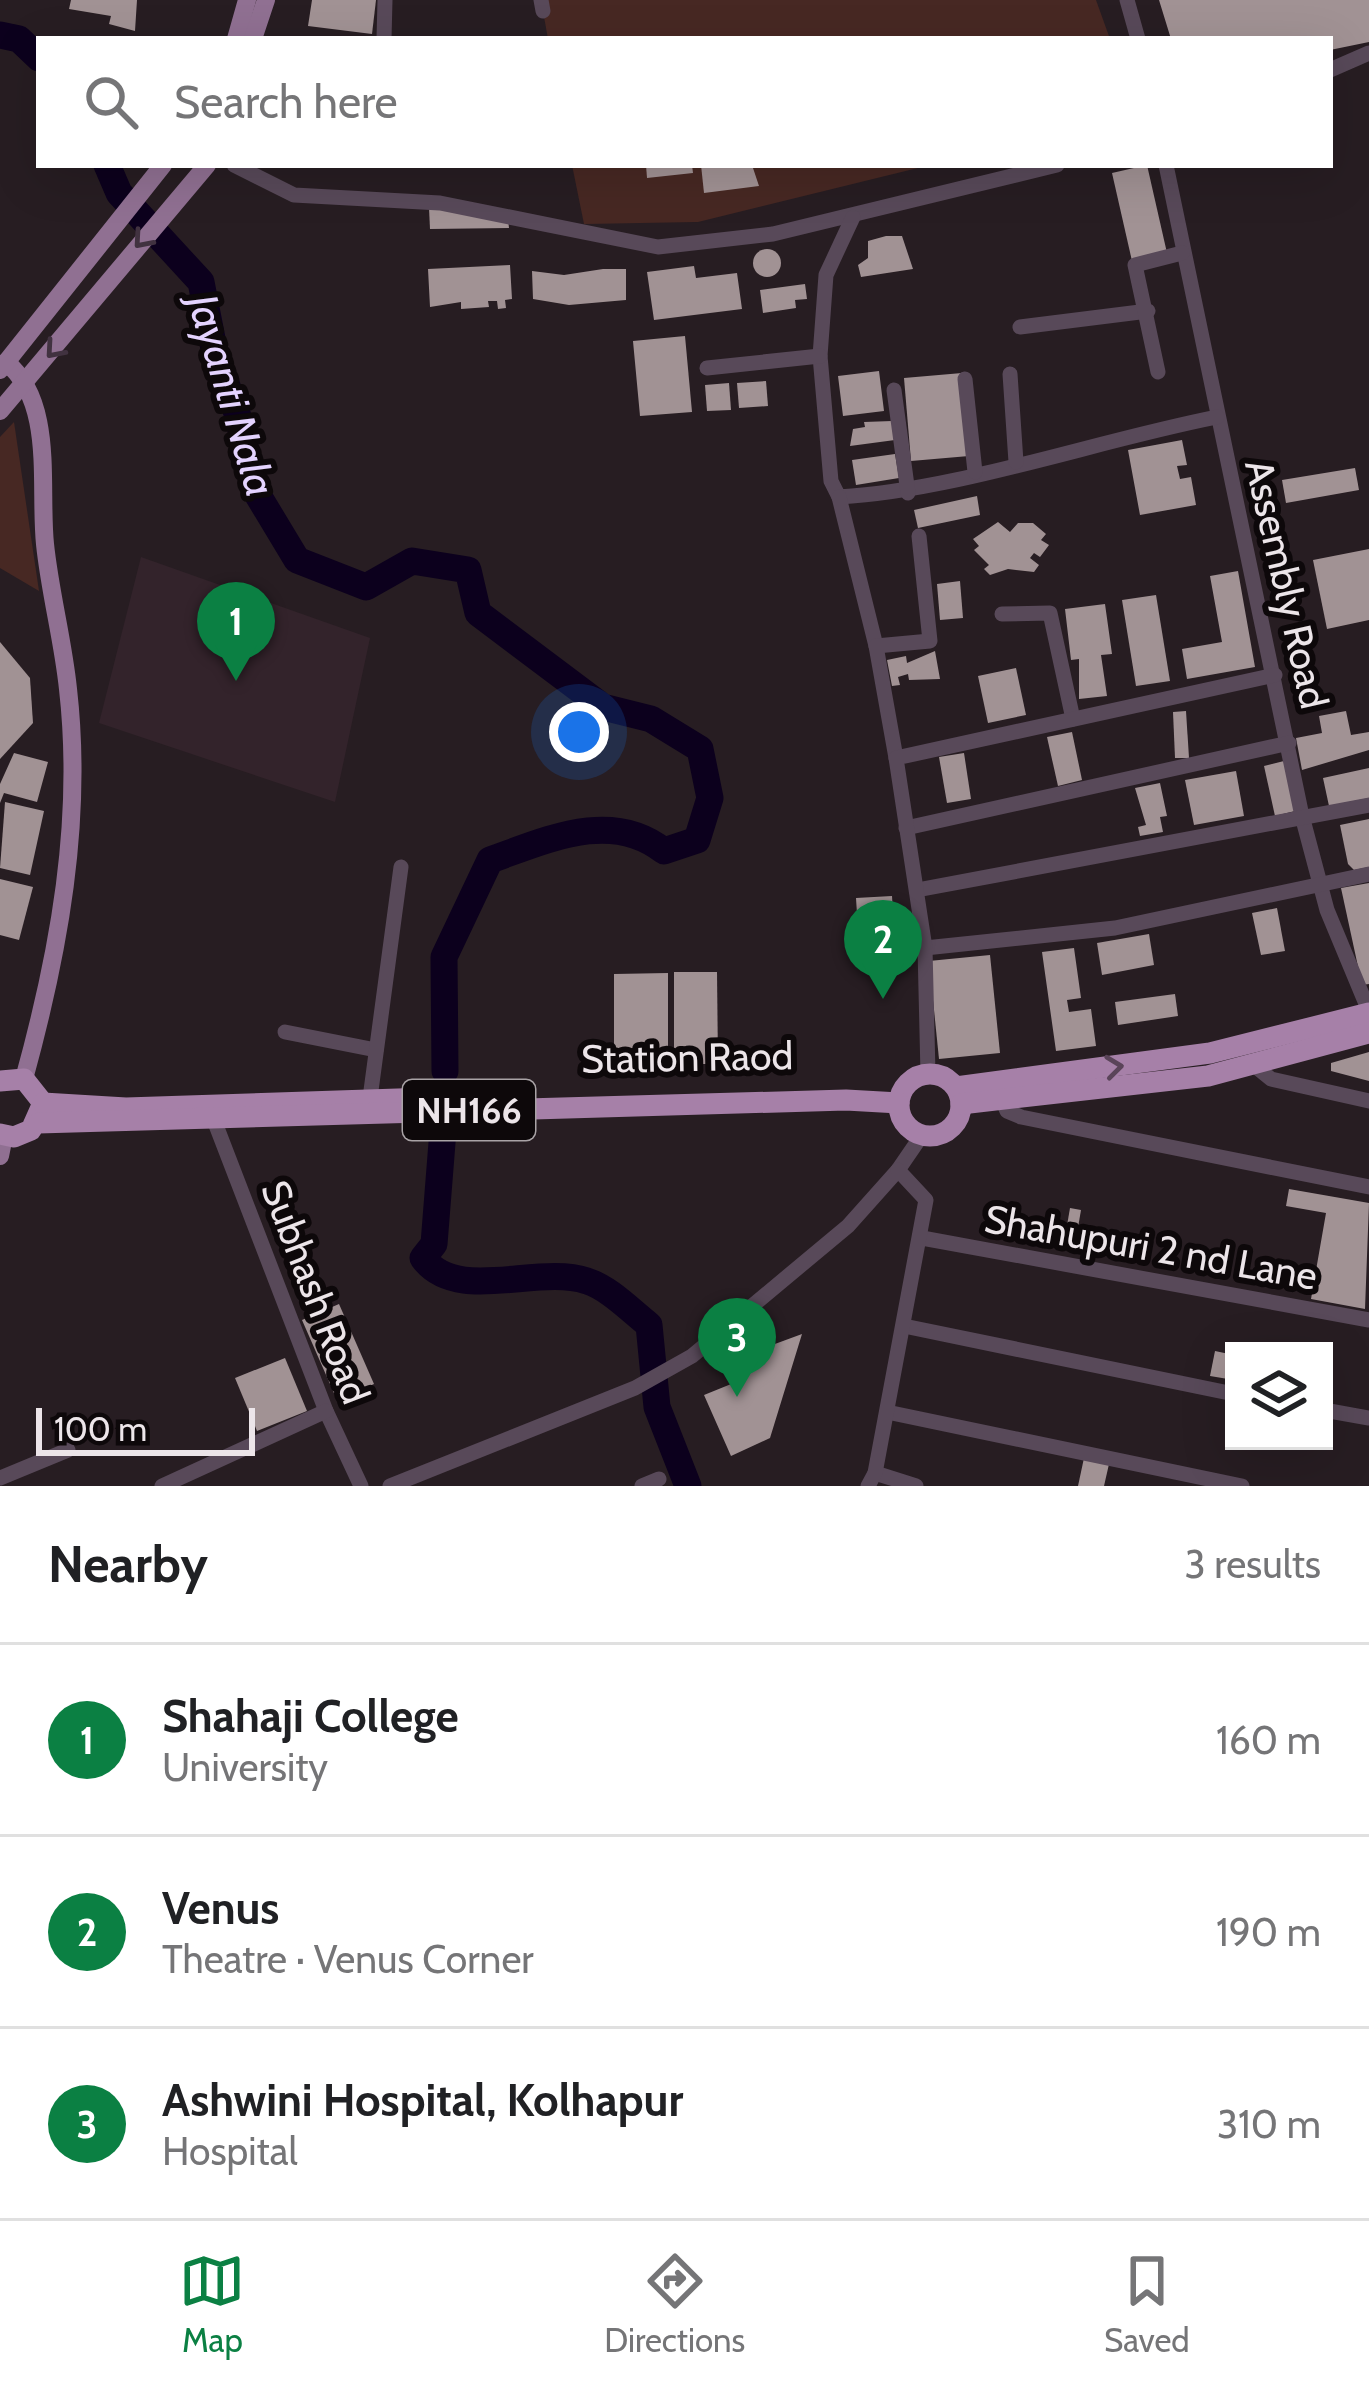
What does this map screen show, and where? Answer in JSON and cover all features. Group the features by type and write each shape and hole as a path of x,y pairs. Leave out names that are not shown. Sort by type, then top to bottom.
{"highway":[{"path":"958,1104 928,1074 901,1097 903,1120 922,1135 938,1135 958,1104 1210,1053 1369,1012"},
{"path":"958,1104 1255,1066 1369,1033"},
{"path":"0,1081 24,1079 40,1113"},
{"name":"Station Raod","path":"40,1113 370,1098 901,1097"},
{"name":"NH166","path":"1,1142 23,1135 40,1113 214,1120 901,1097"}],"main road":[{"path":"237,36 247,0"},
{"path":"255,36 266,0"},
{"path":"24,1079 67,880 74,794 68,686 45,545 37,411 26,379 3,366 161,168"},
{"path":"0,411 204,168"}],"street":[{"path":"384,36 385,0"},
{"path":"1127,0 1137,36"},
{"path":"1333,69 1369,53"},
{"path":"240,168 294,195 440,203 658,247 773,235 1045,168"},
{"name":"Assembly Road","path":"1167,168 1302,816 1369,1012"},
{"path":"854,217 826,275 820,356 831,481 876,646 917,890 925,948 928,1074"},
{"path":"1158,372 1135,265 1182,253"},
{"path":"1020,327 1148,310"},
{"path":"707,368 820,356"},
{"path":"1010,374 1016,462"},
{"path":"965,379 975,472"},
{"path":"894,390 908,493"},
{"path":"838,497 908,493 975,472 1216,417"},
{"path":"876,646 930,640 920,536"},
{"path":"1002,614 1050,613 1073,719"},
{"path":"896,758 1275,675"},
{"path":"906,828 1289,743"},
{"path":"917,890 1369,806"},
{"path":"370,1098 401,866"},
{"path":"925,948 1114,928 1369,874"},
{"path":"285,1032 376,1050"},
{"path":"1255,1066 1270,1079 1369,1101"},
{"path":"1002,1100 1007,1111 1021,1117 1369,1187"},
{"name":"Subhash Road","path":"214,1120 326,1411 361,1486"},
{"path":"390,1486 635,1388 692,1356 723,1325 833,1239 898,1171 922,1135"},
{"path":"898,1171 926,1200 872,1479 916,1486"},
{"name":"Shahupuri 2 nd Lane","path":"922,1238 1369,1320"},
{"path":"904,1326 1225,1392"},
{"path":"162,1486 326,1411"},
{"path":"887,1412 1242,1486"},
{"path":"1333,1412 1369,1418"},
{"path":"0,1478 68,1450"},
{"path":"642,1486 659,1479"}],"shaded area":[{"path":"541,0 1096,0 1109,36 547,36"},
{"path":"573,168 918,168 698,222 584,224"},
{"path":"14,422 39,591 0,568 0,437"},
{"path":"141,557 370,638 335,802 99,723"}],"building":[{"path":"71,0 137,0 135,31 109,24 111,16 69,9"},
{"path":"312,0 376,0 372,34 308,26"},
{"path":"1159,0 1369,0 1369,42 1333,49 1333,36 1170,36"},
{"path":"646,168 692,168 693,173 647,178"},
{"path":"701,168 753,168 759,186 704,193"},
{"path":"1148,168 1167,253 1132,261 1112,173"},
{"path":"429,208 508,219 509,228 430,229"},
{"path":"902,236 913,269 861,277 858,265 868,258 868,241"},
{"path":"767,249 777,253 781,263 777,273 767,277 757,273 753,263 757,253"},
{"path":"510,265 512,299 505,300 506,308 498,309 497,301 488,301 489,307 461,309 461,302 430,307 428,269"},
{"path":"694,266 696,278 737,273 742,309 654,320 647,272"},
{"path":"626,269 626,300 569,305 533,299 532,271 564,275"},
{"path":"805,284 807,299 795,300 796,308 763,313 760,290"},
{"path":"685,336 692,412 640,416 633,341"},
{"path":"879,371 884,411 843,416 838,376"},
{"path":"962,373 969,456 911,461 904,378"},
{"path":"766,381 768,406 739,408 737,383"},
{"path":"729,383 731,410 707,411 705,385"},
{"path":"892,421 895,440 850,446 853,429 865,427 864,422"},
{"path":"1182,440 1187,465 1177,466 1180,479 1191,477 1196,505 1140,515 1128,450"},
{"path":"895,454 899,478 856,485 852,460"},
{"path":"1355,468 1359,490 1286,503 1282,480"},
{"path":"977,496 980,515 918,528 914,510"},
{"path":"998,522 1010,532 1018,523 1033,523 1046,534 1041,540 1049,545 1040,557 1034,553 1030,558 1039,565 1034,572 1008,569 990,575 984,569 989,565 974,550 979,546 973,539"},
{"path":"1369,549 1369,620 1327,629 1313,560"},
{"path":"1238,571 1255,667 1187,679 1182,649 1222,642 1210,576"},
{"path":"960,581 963,618 940,620 937,584"},
{"path":"1156,595 1170,681 1136,686 1122,600"},
{"path":"1105,604 1112,654 1101,655 1107,696 1079,699 1079,659 1071,660 1065,609"},
{"path":"0,642 30,678 33,723 0,759"},
{"path":"935,651 940,679 909,680 908,674 898,677 900,685 892,686 887,660 906,656 907,663"},
{"path":"1016,668 1026,715 988,723 978,676"},
{"path":"1186,711 1189,758 1175,758 1173,712"},
{"path":"1346,711 1351,735 1369,732 1369,750 1302,770 1296,738 1322,733 1319,716"},
{"path":"1072,732 1082,780 1058,786 1047,737"},
{"path":"14,753 48,762 37,802 4,793 0,803 0,784"},
{"path":"964,753 971,799 947,803 939,757"},
{"path":"1284,761 1295,811 1275,816 1264,766"},
{"path":"1369,768 1369,798 1329,806 1323,778"},
{"path":"1236,771 1244,816 1194,825 1185,780"},
{"path":"1160,783 1167,816 1160,817 1163,832 1140,836 1138,827 1146,825 1135,788"},
{"path":"5,802 44,811 30,875 0,868"},
{"path":"1369,819 1369,867 1354,870 1348,864 1340,825"},
{"path":"0,879 33,887 19,940 0,935"},
{"path":"1369,883 1369,984 1362,985 1341,888"},
{"path":"892,896 893,912 857,914 856,898"},
{"path":"1277,908 1285,951 1261,955 1252,913"},
{"path":"1149,934 1154,965 1102,975 1097,943"},
{"path":"1074,948 1081,998 1067,1000 1069,1012 1091,1009 1096,1046 1056,1051 1042,952"},
{"path":"990,955 1000,1053 939,1059 929,961"},
{"path":"674,972 717,972 718,1064 674,1064"},
{"path":"668,973 668,1062 614,1062 614,974"},
{"path":"1175,994 1178,1016 1118,1025 1115,1002"},
{"path":"1369,1052 1369,1081 1331,1071 1331,1063"},
{"path":"1289,1189 1369,1203 1365,1309 1311,1299 1326,1213 1286,1206"},
{"path":"1070,1208 1081,1210 1074,1251 1063,1249"},
{"path":"339,1304 374,1384 337,1400 302,1320"},
{"path":"802,1334 770,1438 731,1456 704,1395 741,1380 764,1348"},
{"path":"1215,1351 1225,1353 1225,1378 1210,1376"},
{"path":"285,1358 307,1411 257,1431 235,1378"},
{"path":"1084,1458 1109,1464 1104,1486 1078,1486"}],"waterway":[{"name":"Jayanti Nala","path":"0,35 19,39 36,55"},
{"name":"Jayanti Nala","path":"108,168 119,193 201,282 215,354 237,413 256,492 297,560 366,587 412,561 468,570 478,613 603,707 651,719 700,749 710,798 697,840 664,851 622,832 578,832 490,860 444,957 445,1071"},
{"name":"Jayanti Nala","path":"443,1130 434,1244 423,1258 456,1279 567,1277 587,1281 649,1325 657,1407 688,1486"}],"place":[{"name":"Shahaji College","path":"236,681"},
{"name":"Venus","path":"883,999"},
{"name":"Ashwini Hospital, Kolhapur","path":"737,1397"}]}
